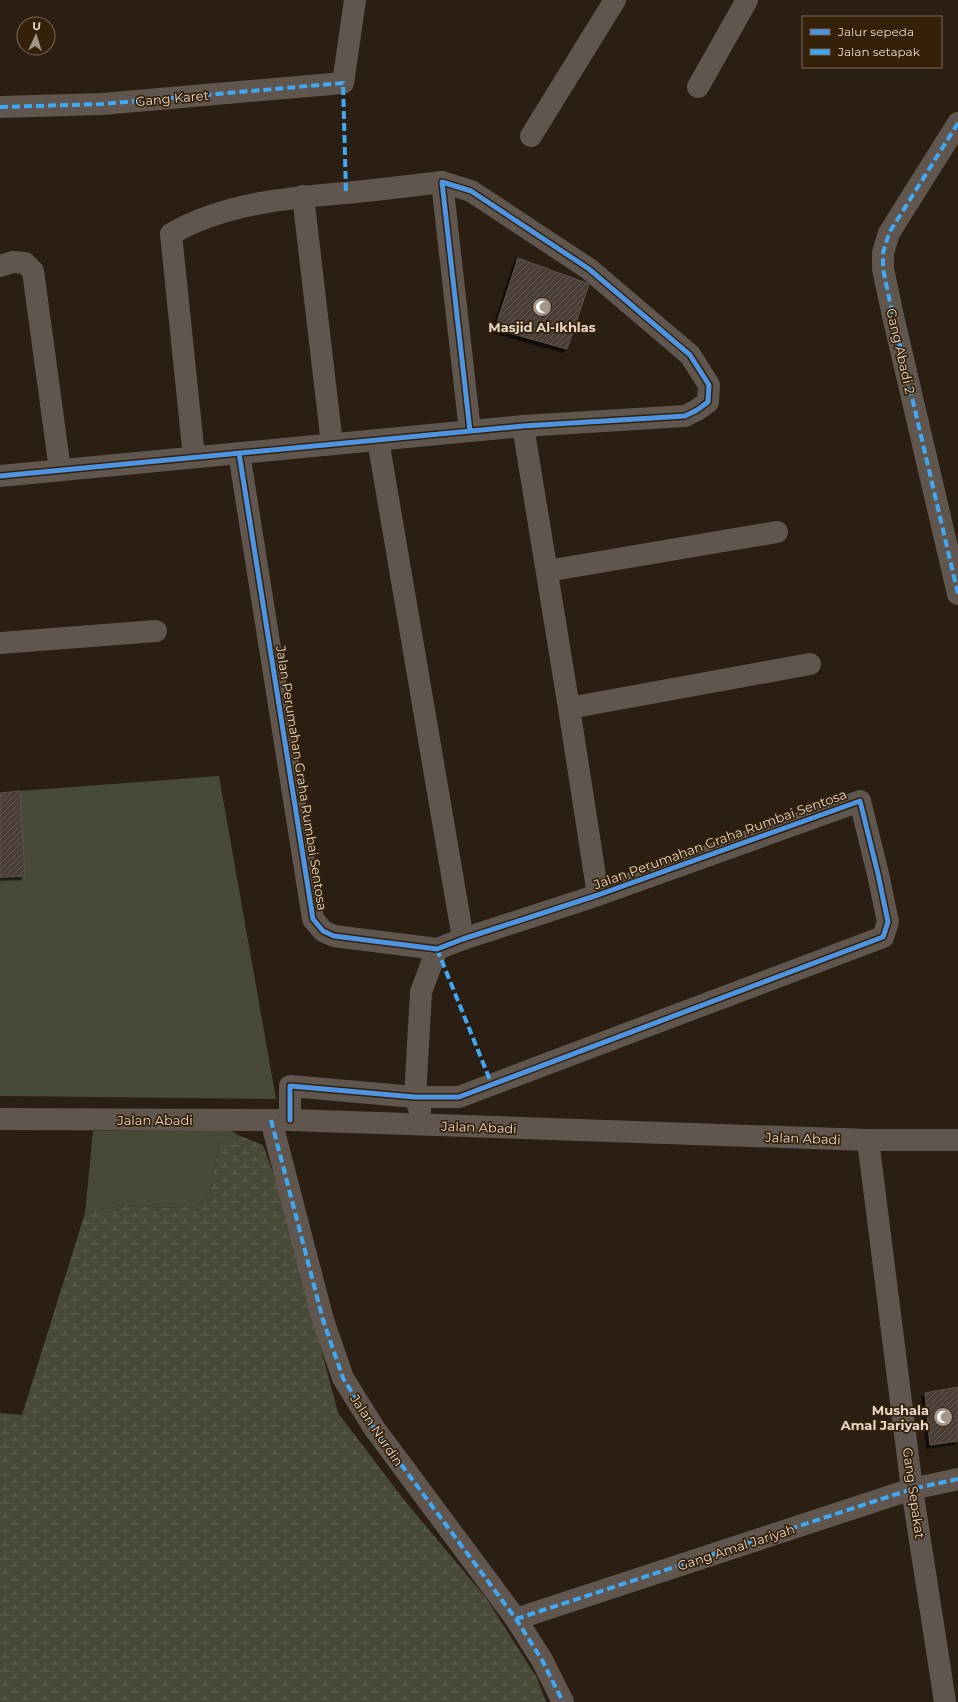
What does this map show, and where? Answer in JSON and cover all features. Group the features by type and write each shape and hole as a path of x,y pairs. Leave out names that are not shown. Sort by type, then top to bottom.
{"street":[{"name":"Gang Karet","path":"0,108 102,104 343,83 355,0"},
{"path":"531,136 615,0"},
{"path":"698,87 747,0"},
{"name":"Gang Abadi 2","path":"958,124 889,233 883,253 883,269 892,316 958,594"},
{"path":"442,182 470,431"},
{"path":"0,476 523,426 684,416 697,410 708,402 709,385 690,355 589,268 471,191 442,182 303,196 211,214 190,223 171,234 194,457"},
{"path":"303,196 332,444"},
{"path":"0,266 13,262 25,263 33,271 60,470"},
{"name":"Jalan Perumahan Graha Rumbai Sentosa","path":"523,426 598,895"},
{"path":"378,440 463,939"},
{"name":"Jalan Perumahan Graha Rumbai Sentosa","path":"239,453 313,920 323,931 334,936 437,949 463,939 598,895 860,801 888,922 883,937 459,1097 415,1097 290,1086"},
{"path":"547,571 777,532"},
{"path":"0,643 156,631"},
{"path":"569,708 810,664"},
{"path":"425,1125 415,1097 420,992 437,949"},
{"name":"Jalan Nurdin","path":"290,1086 280,1120 323,1320 343,1378 374,1428 516,1619 542,1660 563,1702"},
{"name":"Jalan Abadi","path":"0,1119 280,1120 868,1140 958,1140"},
{"name":"Gang Sepakat","path":"868,1140 912,1489 945,1702"},
{"name":"Gang Amal Jariyah","path":"516,1619 912,1489 958,1479"}],"green space":[{"path":"219,776 276,1099 0,1096 0,877 25,876 20,791"},
{"path":"231,1130 238,1135 219,1144 210,1193 197,1206 164,1208 126,1205 85,1213 93,1131"},
{"path":"238,1135 263,1145 278,1186 338,1413 405,1501 486,1598 537,1678 546,1702 0,1702 0,1413 22,1415 85,1213 126,1205 164,1208 197,1206 210,1193 219,1144"}],"building":[{"name":"Masjid Al-Ikhlas","path":"518,258 589,284 567,349 495,329"},
{"path":"20,791 25,876 0,877 0,793"},
{"name":"Mushala Amal Jariyah","path":"958,1387 958,1441 930,1445 925,1393"}],"marked path":[{"path":"0,107 102,104 343,83 346,193"},
{"path":"958,123 889,233 883,253 883,269 893,316 958,594"},
{"path":"437,949 492,1085"},
{"path":"271,1120 323,1320 343,1378 374,1428 516,1619 542,1660 563,1702"},
{"path":"516,1619 912,1489 958,1479"}],"cycle path":[{"path":"0,476 523,426 685,416 708,402 709,385 690,355 589,269 471,191 442,182 470,431"},
{"path":"239,453 313,919 323,931 334,936 437,949 463,939 598,895 860,801 888,922 883,937 459,1097 415,1097 290,1086 290,1120"}],"place":[{"name":"Masjid Al-Ikhlas","path":"542,307"},
{"name":"Mushala Amal Jariyah","path":"943,1417"}]}
